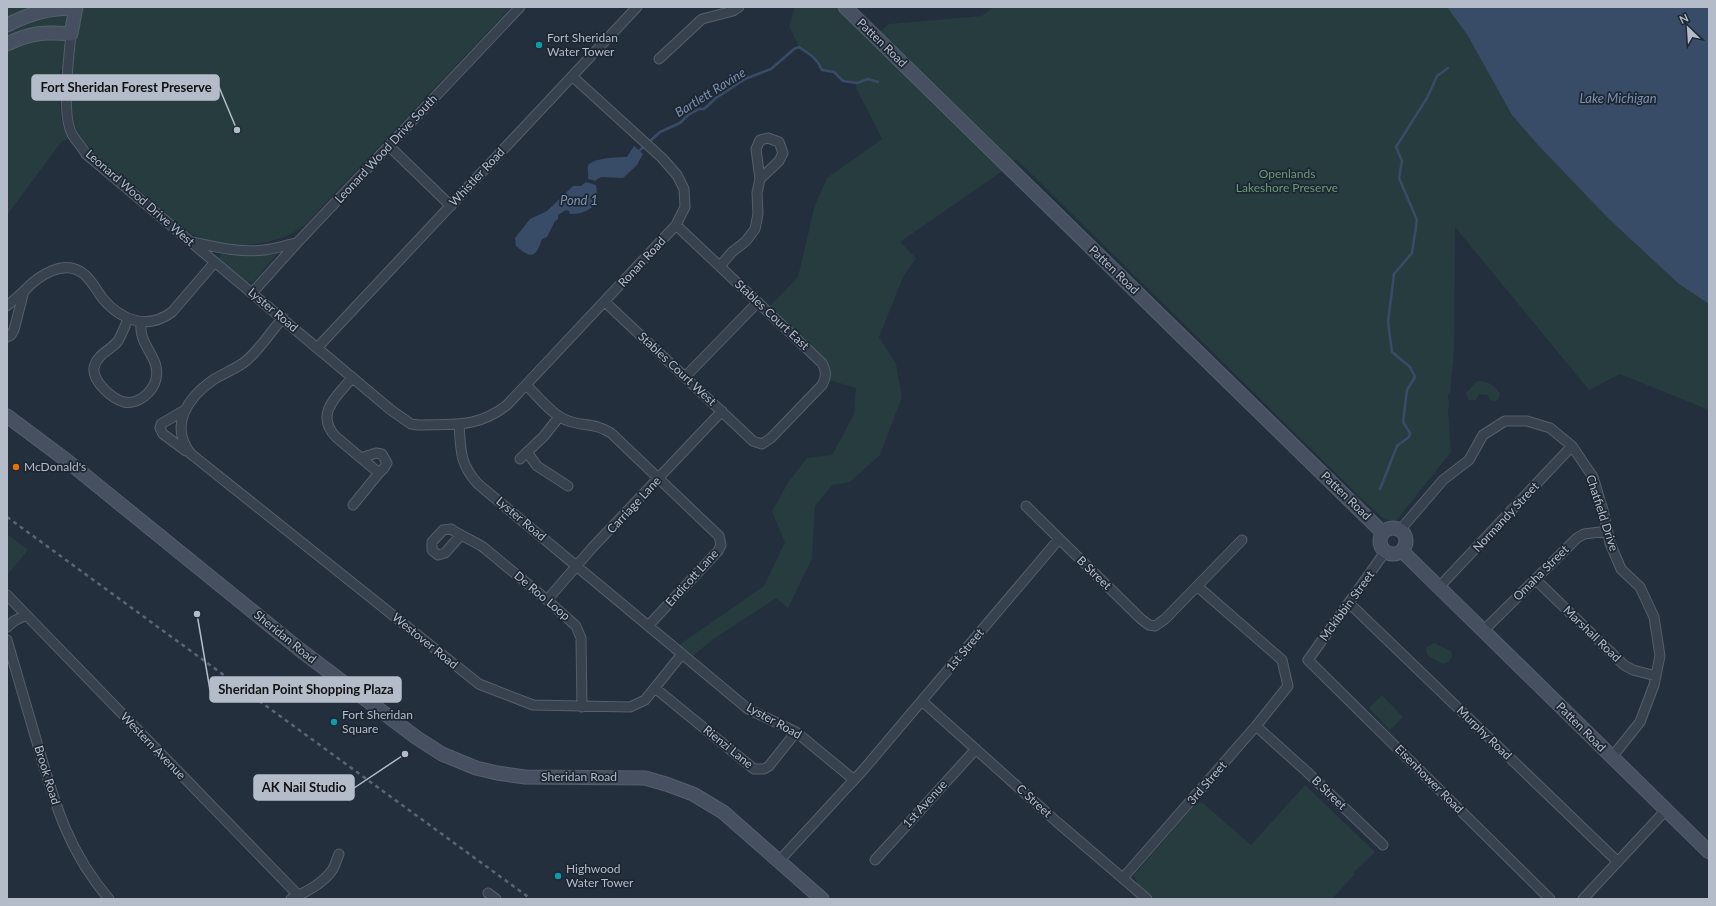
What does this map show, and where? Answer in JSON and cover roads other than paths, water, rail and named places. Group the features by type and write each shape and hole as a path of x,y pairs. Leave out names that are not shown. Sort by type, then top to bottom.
{"street":[{"name":"Leonard Wood Drive South","path":"252,293 297,243 520,7"},
{"name":"Whistler Road","path":"317,348 638,7"},
{"path":"659,59 702,19 733,11 738,7"},
{"name":"Patten Road","path":"845,7 1383,533"},
{"path":"7,25 41,11 54,8 76,8 71,34 45,32 31,34 7,44"},
{"name":"Leonard Wood Drive West","path":"71,34 67,94 68,121 72,134 86,154 215,262"},
{"name":"Ronan Road","path":"459,424 483,420 495,414 507,405 676,225 685,207 686,194 677,175 662,158 572,76"},
{"path":"389,146 451,206"},
{"path":"720,266 732,252 746,241 756,229 758,214 757,193 760,179"},
{"name":"Stables Court East","path":"676,225 822,363 825,370 826,376 822,384 771,438 762,444 753,441 748,436"},
{"path":"191,242 228,250 247,251 265,250 297,243"},
{"path":"7,306 42,276 58,268 68,268 84,274 111,307 128,319 141,322 159,320 172,312 215,262"},
{"name":"Lyster Road","path":"215,262 283,318 352,378 391,410 411,424 459,424 462,459 471,476 576,566 748,709 796,732 854,780"},
{"path":"7,337 11,335 14,330 24,292"},
{"name":"Stables Court West","path":"605,302 748,436"},
{"path":"685,377 758,302"},
{"name":"Westover Road","path":"190,454 181,438 181,418 196,395 206,385 247,361 283,318"},
{"path":"128,319 118,341 100,357 94,369 94,374 100,385 118,400 125,402 140,399 152,388 156,379 155,363 140,336 141,322"},
{"path":"352,378 329,406 327,422 331,432 378,473"},
{"path":"526,385 559,417 566,420 595,425 611,433 659,478"},
{"name":"Westover Road","path":"186,410 161,424 160,428 163,434 478,684 533,705 630,707 645,700 682,654"},
{"name":"Carriage Lane","path":"547,600 576,566 722,411"},
{"name":"Sheridan Road","path":"7,416 66,460 322,667 417,738 442,754 476,768 515,776 634,777 666,784 693,794 712,805 822,899"},
{"path":"559,417 544,436 523,455 568,486"},
{"name":"Chatfield Drive","path":"1400,530 1443,480 1469,460 1484,435 1505,421 1527,421 1550,428 1572,446 1593,477 1603,510 1610,543 1621,569 1640,587 1654,617 1660,656 1654,685 1640,722 1612,757"},
{"name":"Normandy Street","path":"1439,587 1572,446"},
{"path":"352,505 387,463 382,454 376,453 361,458"},
{"name":"Endicott Lane","path":"648,626 722,545 721,540 712,528 659,478"},
{"name":"B Street","path":"1026,506 1149,625 1155,626 1165,619 1197,586"},
{"path":"1391,528 1400,530 1404,533 1406,541 1402,551 1393,555 1385,552 1380,546 1383,533 1391,528"},
{"name":"Omaha Street","path":"1484,631 1577,538 1584,534 1608,531"},
{"name":"De Roo Loop","path":"460,536 472,540 483,547 572,621 576,626 581,638 582,707"},
{"name":"1st Street","path":"779,861 854,780 1059,539"},
{"path":"1197,586 1242,540"},
{"name":"Patten Road","path":"1402,551 1709,852"},
{"name":"Mckibbin Street","path":"1308,660 1385,552"},
{"name":"Marshall Road","path":"1535,579 1624,665 1633,670 1656,676"},
{"name":"3rd Street","path":"1124,878 1256,726 1288,686 1282,660 1197,586"},
{"name":"Western Avenue","path":"7,595 295,897"},
{"name":"Murphy Road","path":"1349,603 1618,862"},
{"path":"7,627 14,621 26,616"},
{"name":"Brook Road","path":"7,640 56,808 69,839 81,862 109,899"},
{"name":"Eisenhower Road","path":"1308,660 1550,899"},
{"name":"Rienzi Lane","path":"655,688 754,769 764,769 769,766 796,732"},
{"name":"C Street","path":"922,701 1057,822 1147,899"},
{"name":"B Street","path":"1256,726 1306,771 1383,845"},
{"name":"1st Avenue","path":"875,860 976,749"},
{"path":"1583,899 1666,810"},
{"path":"295,897 311,889 332,870 339,854"},
{"path":"488,893 496,899"}],"water":[{"name":"Lake Michigan","path":"1447,7 1709,7 1709,304 1679,284 1609,219 1538,145 1512,115 1468,36"},
{"path":"634,146 643,154 637,165 623,178 602,177 596,181 588,179 588,166 590,163 606,158 627,157"},
{"name":"Pond 1","path":"586,182 596,185 596,198 592,207 577,214 570,214 569,211 566,210 558,215 558,219 555,221 547,237 542,239 538,250 535,253 530,255 516,246 515,238 530,219 547,211 573,186 581,186"}],"waterway":[{"name":"Bartlett Ravine","path":"638,152 660,132 680,123 688,115 699,109 704,109 716,98 745,79 771,69 794,49 799,47 815,59 822,70 834,72 843,81 857,83 868,79 878,82"},
{"path":"1380,489 1397,446 1409,437 1410,433 1403,422 1407,390 1415,377 1410,367 1392,352 1388,322 1394,274 1412,253 1417,220 1399,178 1402,161 1396,147 1427,98 1437,76 1448,68"}],"railway":[{"path":"7,517 531,899"}],"place":[{"name":"Fort Sheridan Water Tower","path":"539,45"},
{"name":"Fort Sheridan Forest Preserve","path":"237,130"},
{"name":"McDonald's","path":"16,467"},
{"name":"Sheridan Point Shopping Plaza","path":"197,614"},
{"name":"Fort Sheridan Square","path":"334,722"},
{"name":"AK Nail Studio","path":"405,754"},
{"name":"Highwood Water Tower","path":"558,876"}],"park label":[{"name":"Openlands Lakeshore Preserve","path":"1287,181"}]}
